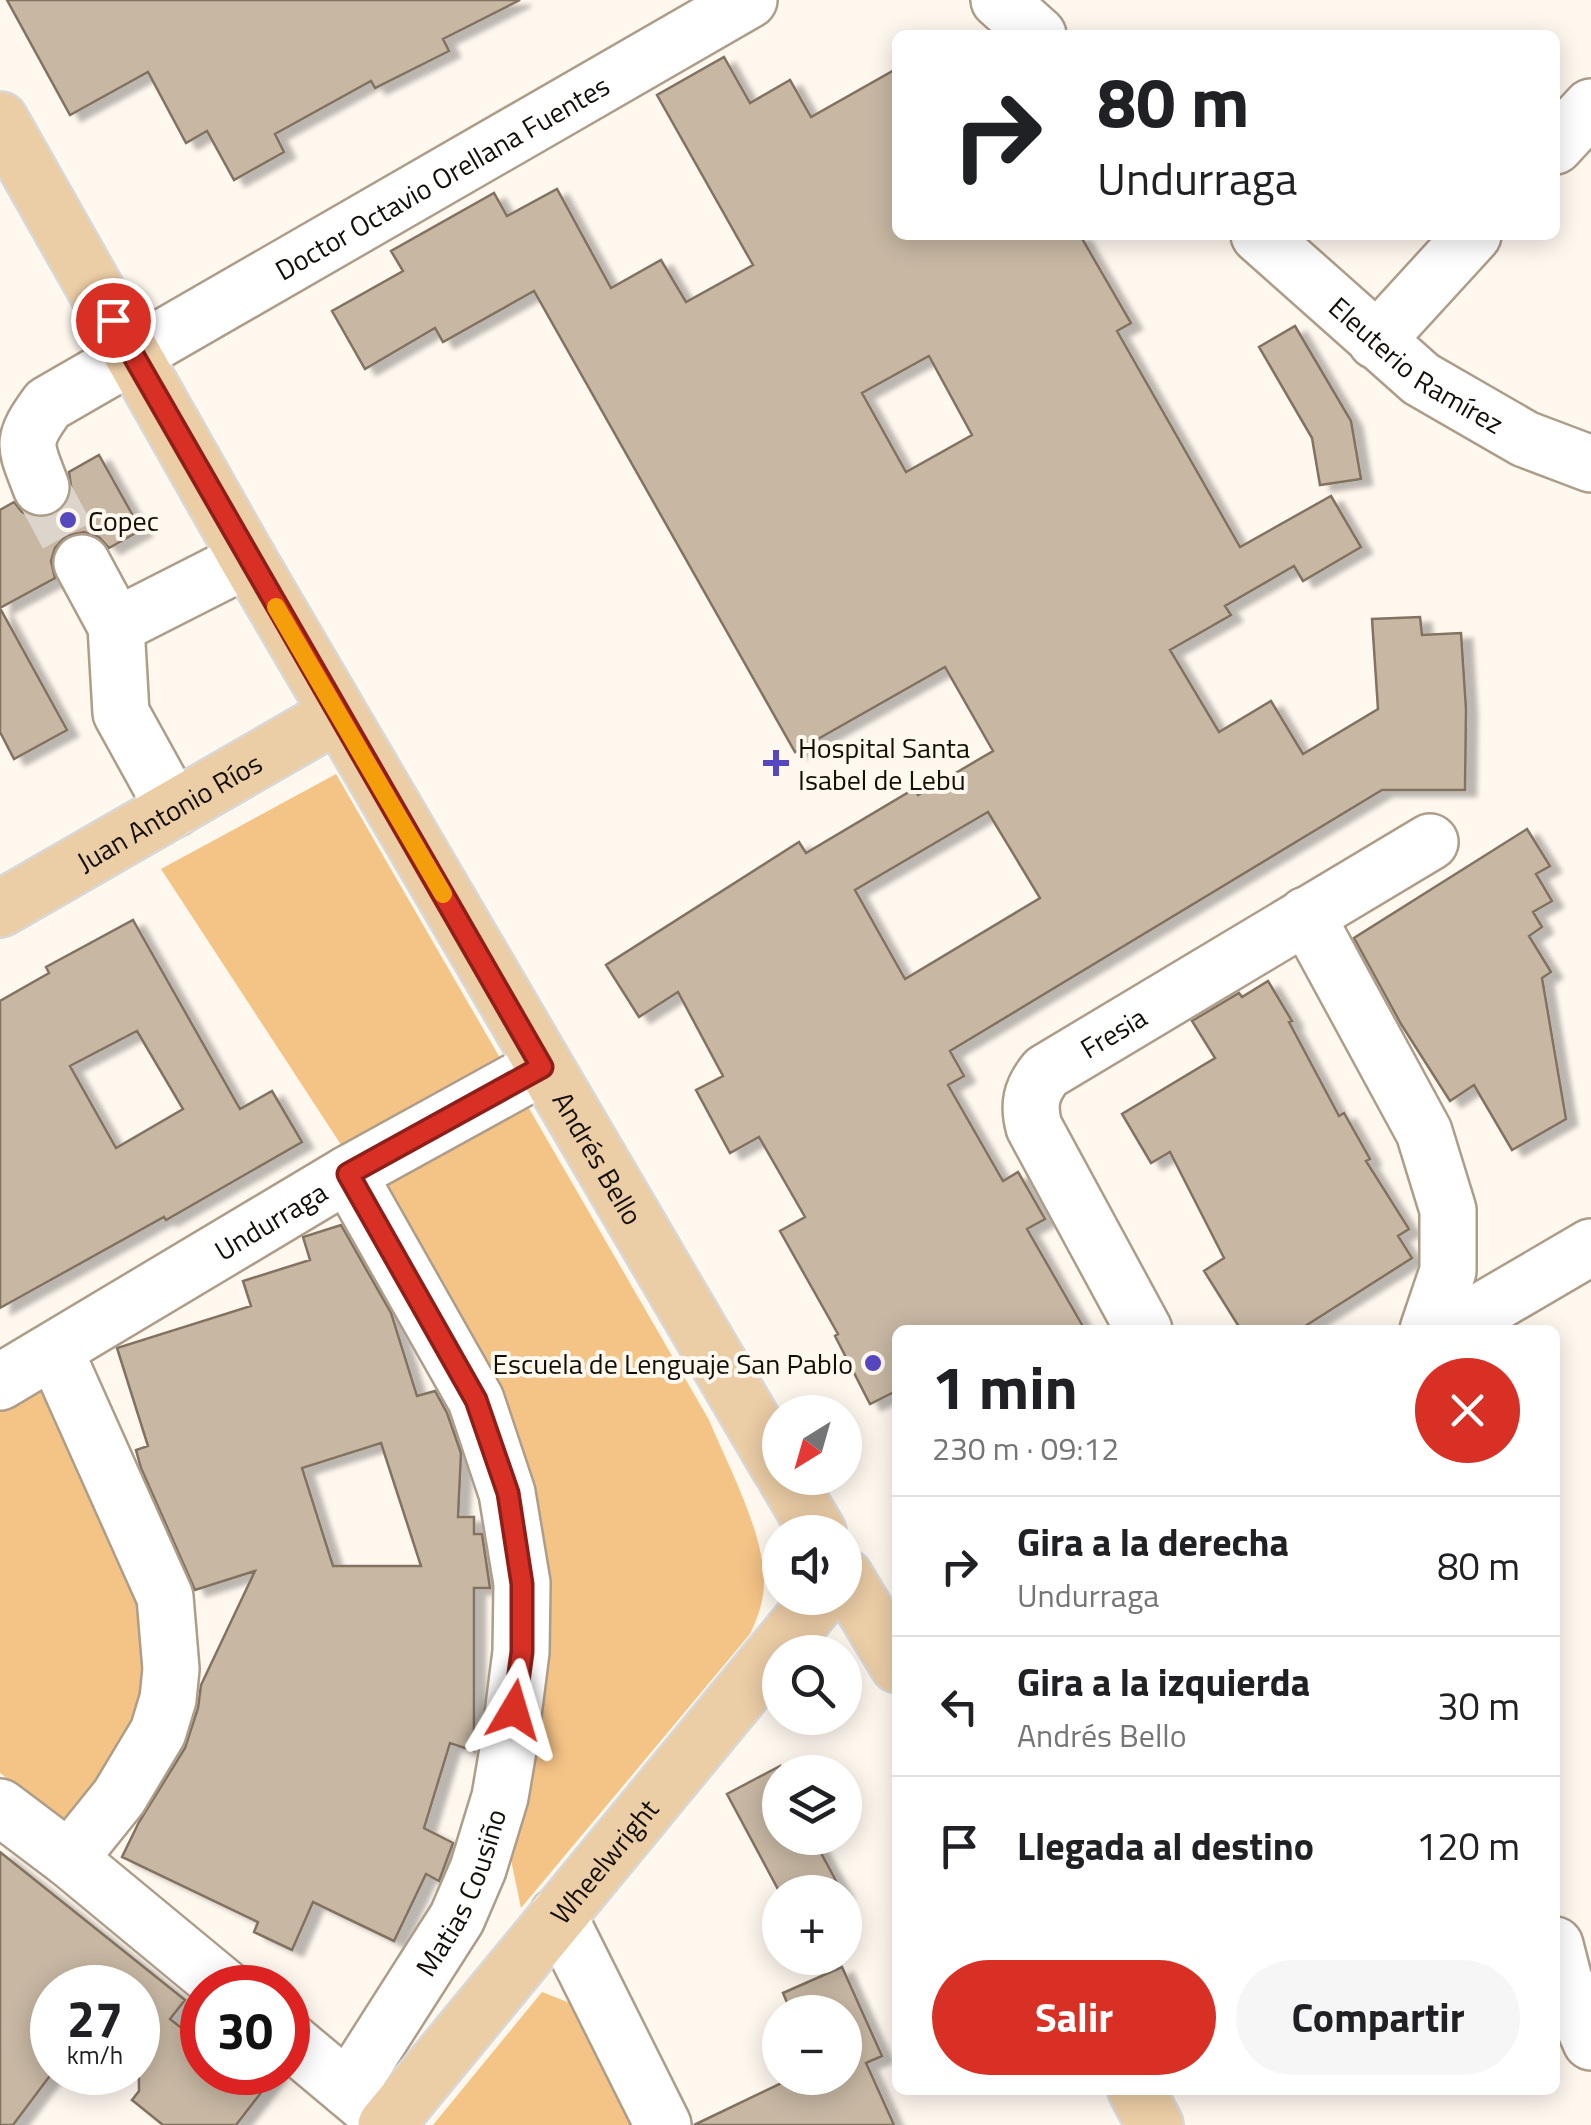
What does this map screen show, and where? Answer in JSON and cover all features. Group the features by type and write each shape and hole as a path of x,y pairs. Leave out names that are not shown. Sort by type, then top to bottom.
{"main road":[{"name":"Andrés Bello","path":"0,120 248,559 762,1438"},
{"name":"Juan Antonio Ríos","path":"0,910 338,714"},
{"path":"862,1606 892,1654"},
{"name":"Wheelwright","path":"374,2112 558,1915 806,1615"},
{"path":"1139,2095 1155,2125"}],"street":[{"name":"Doctor Octavio Orellana Fuentes","path":"41,487 26,448 32,426 48,404 749,0"},
{"path":"999,0 1032,30"},
{"path":"1560,141 1591,107"},
{"name":"Eleuterio Ramírez","path":"1265,240 1421,379 1525,438 1591,464"},
{"path":"1376,341 1468,240"},
{"path":"116,626 248,559"},
{"path":"82,563 116,626 120,712 174,808"},
{"name":"Fresia","path":"1141,1325 1034,1127 1030,1111 1032,1094 1046,1072 1430,842"},
{"path":"1306,915 1424,1132 1448,1210 1448,1271 1430,1325"},
{"name":"Undurraga","path":"0,1382 348,1174 542,1067"},
{"name":"Matias Cousiño","path":"348,1174 476,1400 508,1493 522,1584 522,1652 500,1797 478,1869 374,2112"},
{"path":"1458,1325 1591,1247"},
{"path":"55,1350 165,1597 171,1669 168,1699 158,1732 119,1797 70,1859"},
{"path":"0,1807 70,1859 197,1965"},
{"path":"558,1915 663,2125"},
{"path":"1560,1964 1591,2042"},
{"path":"310,2058 374,2112"}],"shaded area":[{"path":"336,774 709,1420 744,1500 762,1563 762,1600 750,1634 521,1908 503,1821 541,1539 517,1429 381,1206 161,869"},
{"path":"34,1370 154,1602 156,1692 74,1830 0,1773 0,1392"},
{"path":"542,1992 570,2003 634,2125 433,2125"}],"building":[{"path":"7,0 520,0 443,39 449,51 375,88 371,81 275,134 284,152 234,180 207,131 186,143 148,72 70,115"},
{"path":"724,57 750,103 790,80 811,117 892,71 892,240 1083,240 1131,323 1117,331 1240,547 1331,496 1361,547 1303,581 1294,566 1225,606 1231,615 1170,650 1219,732 1271,701 1303,754 1378,709 1372,619 1420,617 1422,635 1461,633 1466,709 1465,790 1382,790 950,1051 964,1076 948,1085 1003,1181 1018,1172 1045,1219 1027,1229 1082,1325 892,1325 892,1393 870,1404 835,1336 838,1334 780,1231 805,1217 759,1137 730,1153 696,1090 723,1076 678,992 639,1017 606,965 799,842 806,853 914,789 918,795 993,751 945,667 795,752 534,291 443,342 435,328 365,369 332,311 403,271 391,251 494,193 507,216 557,189 611,288 661,260 686,302 753,265 657,95","holes":["929,356 972,435 906,472 862,393","988,812 1040,898 905,979 855,890"]},
{"path":"1295,326 1351,421 1361,479 1320,485 1312,438 1259,347"},
{"name":"Copec","path":"99,455 141,530 109,548 99,537 84,532 66,536 55,548 51,561 55,578 0,608 0,510 14,502 22,512 35,518 53,516 66,506 72,493 69,472"},
{"path":"0,608 67,730 14,759 0,732"},
{"path":"1527,829 1550,866 1536,874 1552,901 1533,912 1542,927 1529,936 1551,972 1542,978 1566,1119 1512,1150 1474,1085 1450,1101 1401,1024 1354,938"},
{"path":"133,920 240,1109 272,1091 302,1142 0,1308 0,1001 49,973 46,967","holes":["137,1031 183,1109 116,1148 70,1066"]},
{"path":"1268,981 1339,1116 1344,1113 1370,1159 1366,1161 1409,1229 1398,1236 1412,1258 1307,1325 1238,1325 1204,1271 1224,1258 1170,1152 1151,1163 1122,1114 1215,1058 1192,1021 1239,993 1242,997"},
{"path":"341,1225 391,1313 417,1396 435,1391 447,1413 461,1453 458,1517 474,1517 474,1534 482,1534 490,1588 474,1588 474,1751 450,1743 424,1828 453,1843 439,1881 426,1874 394,1941 313,1902 292,1950 254,1932 258,1922 122,1857 185,1748 201,1685 255,1571 195,1590 141,1468 136,1450 148,1446 117,1348 251,1306 243,1281 310,1260 303,1237","holes":["381,1443 421,1566 333,1566 302,1468"]},
{"path":"762,1776 762,1855 822,1855 833,1875 770,1875 727,1794"},
{"path":"0,1852 141,1965 30,1965 30,2095 36,2095 13,2125 0,2125"},
{"path":"824,1975 846,1975 855,1995 784,1995"},
{"path":"160,1980 180,1996 180,2006 170,2019 180,2027 180,2095 259,2095 236,2125 163,2125 132,2100 136,2095 160,2095"},
{"path":"862,2012 882,2056 866,2063 894,2125 694,2125 762,2092 862,2095"}],"tunnel":[{"path":"41,487 82,563"}],"slow traffic":[{"path":"276,607 443,894"}],"place":[{"name":"Copec","path":"68,520"},
{"name":"Hospital Santa Isabel de Lebu","path":"776,763"},
{"name":"Escuela de Lenguaje San Pablo","path":"873,1363"}],"route":[{"path":"113,320 542,1067 348,1174 476,1400 508,1493 522,1584 522,1652 514,1710"}]}
